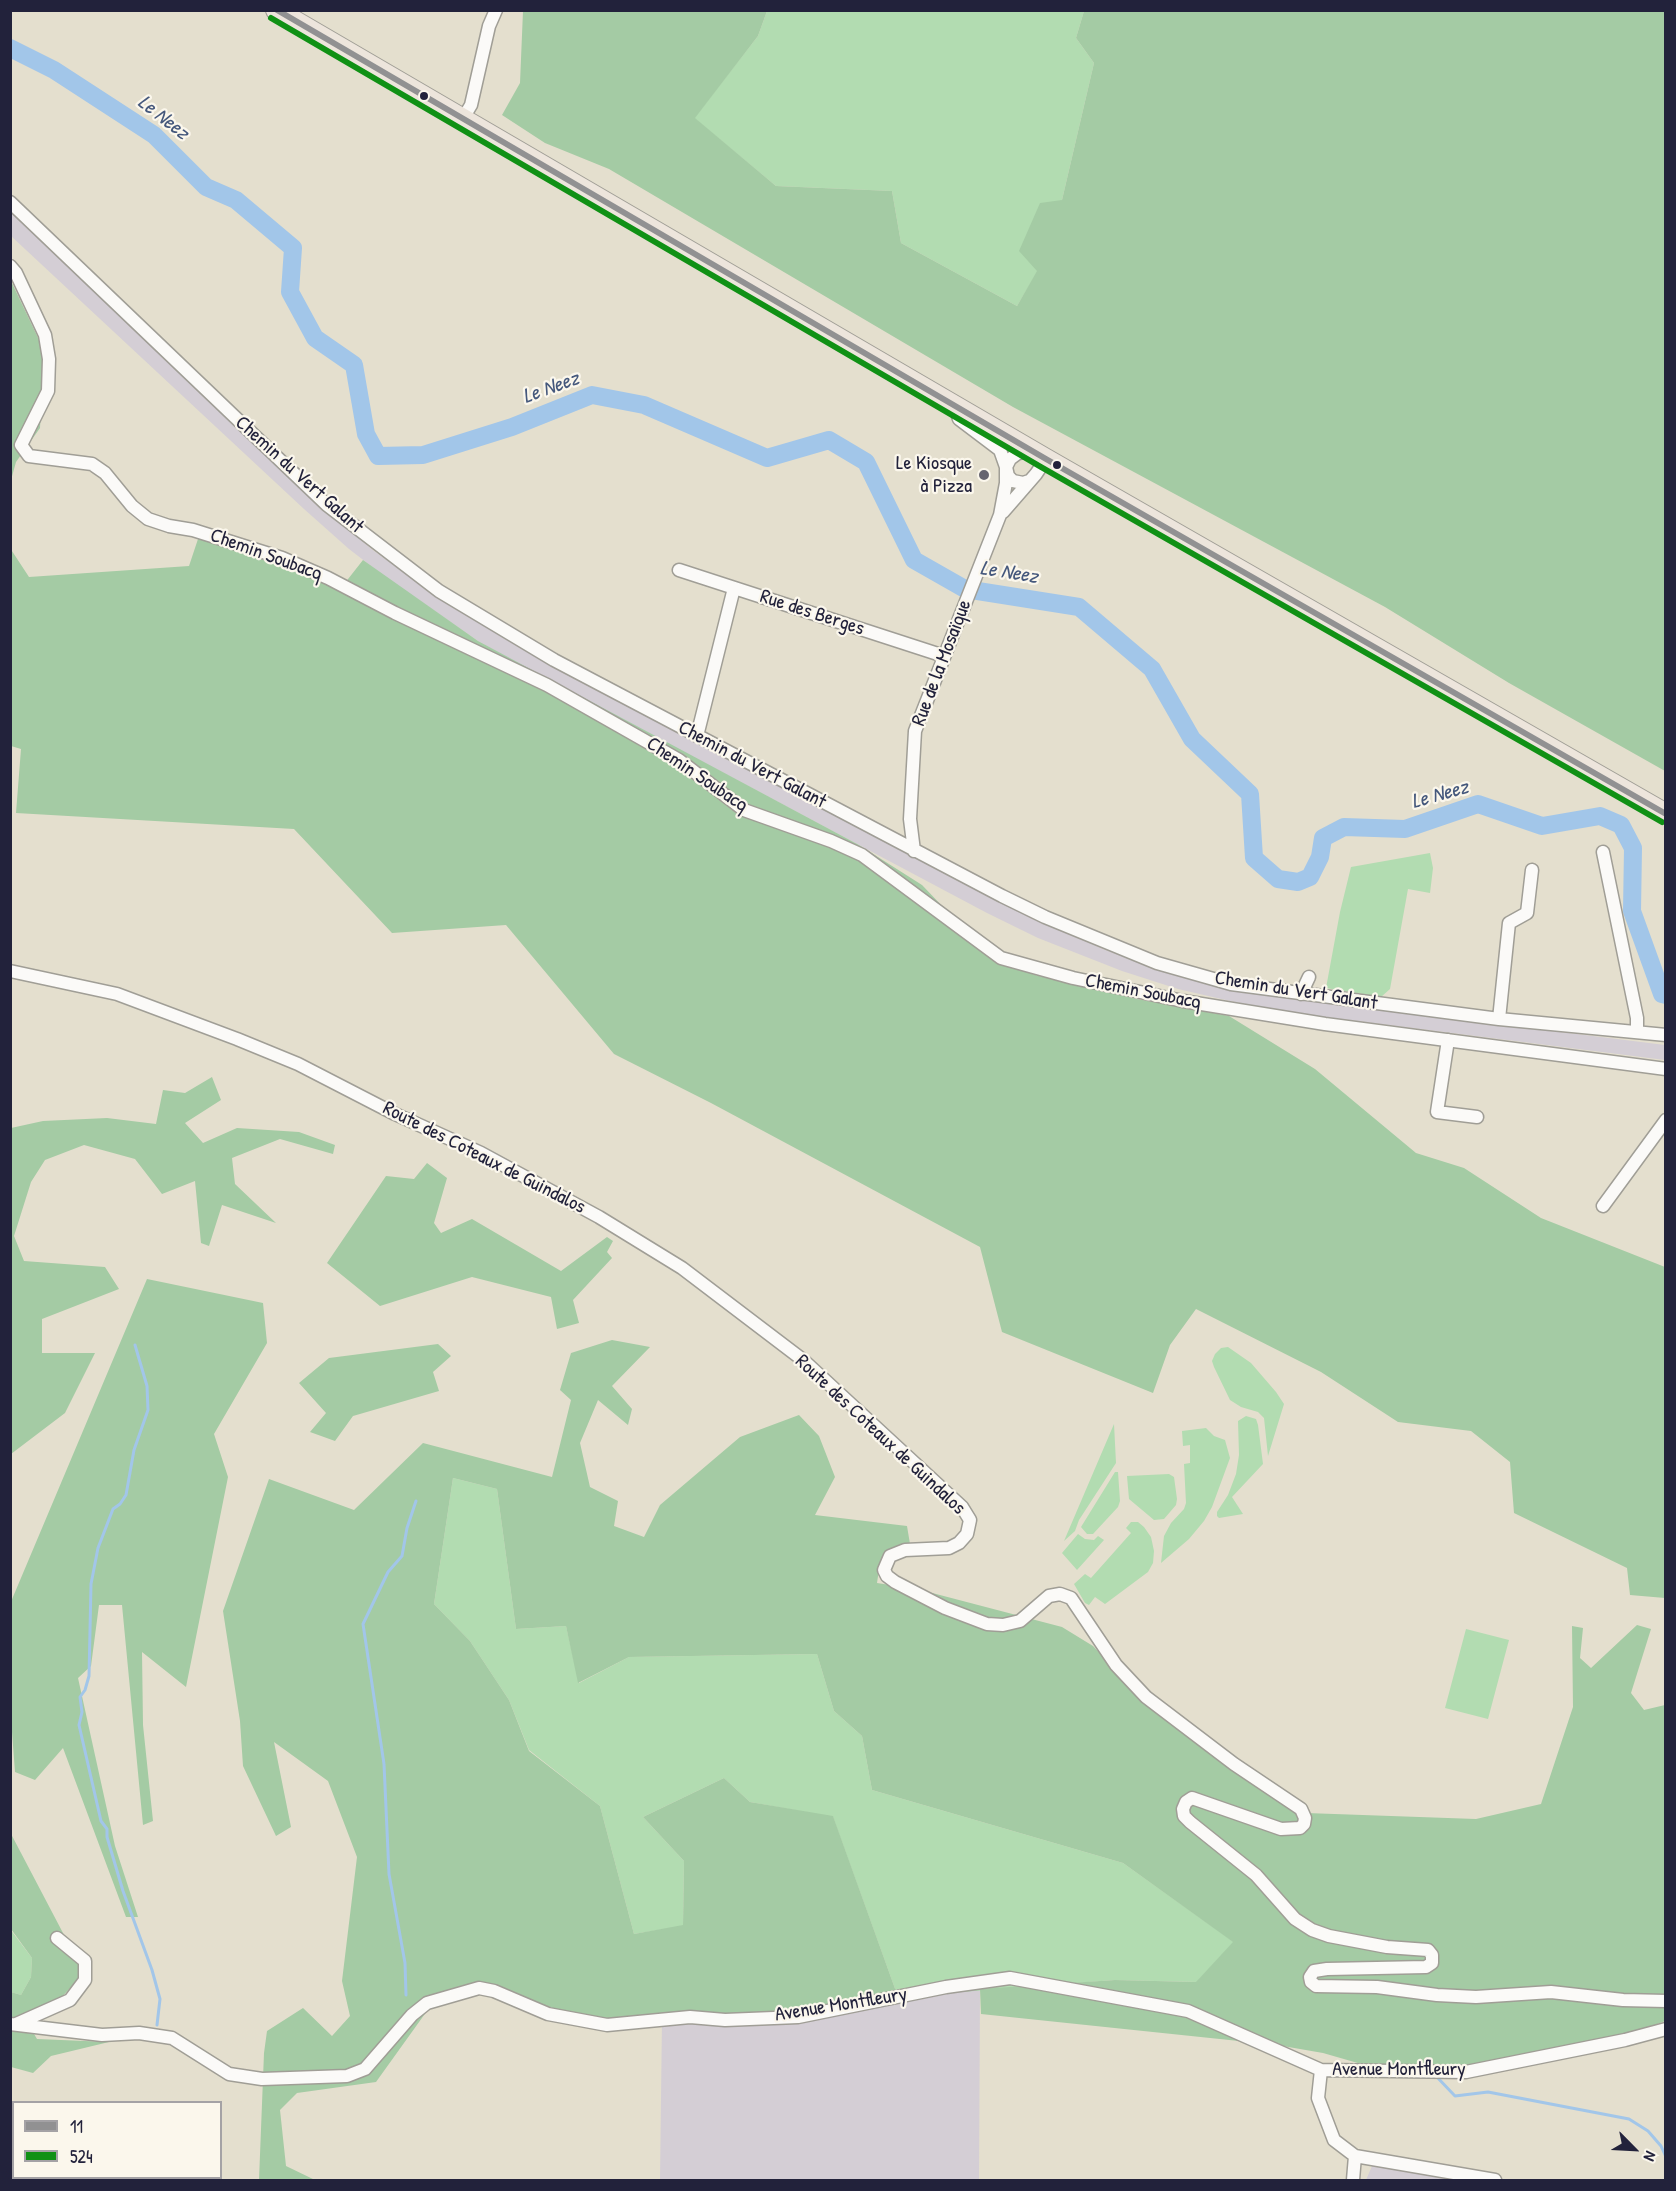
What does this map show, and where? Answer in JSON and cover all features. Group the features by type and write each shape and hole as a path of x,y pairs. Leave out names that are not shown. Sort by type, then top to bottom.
{"main road":[{"path":"276,10 1039,455 1665,814"}],"street":[{"path":"462,120 471,105 489,26 496,10"},
{"name":"Chemin du Vert Galant","path":"10,202 327,505 439,591 554,660 914,851 1045,917 1157,963 1231,984 1499,1019 1665,1035"},
{"name":"Chemin Soubacq","path":"10,266 45,336 49,359 48,391 21,445 29,456 92,464 105,473 132,506 148,519 169,526 193,530 282,558 548,685 679,760 744,810 831,841 862,855 1001,958 1073,978 1183,1001 1325,1024 1665,1069"},
{"path":"955,406 959,418 1000,450 1008,476 1013,481 1023,483 1029,481"},
{"path":"1006,467 1010,459 1018,453 1039,455"},
{"name":"Rue de la Mosaïque","path":"1000,515 1029,481 1039,455"},
{"name":"Rue de la Mosaïque","path":"914,851 909,819 915,731 1000,515 1005,497 1006,467"},
{"name":"Rue des Berges","path":"680,570 944,656"},
{"path":"697,736 734,588"},
{"path":"1603,852 1637,1018 1637,1032"},
{"path":"1499,1019 1509,922 1527,914 1532,870"},
{"name":"Route des Coteaux de Guindalos","path":"10,971 117,994 237,1039 298,1064 395,1114 482,1153 600,1217 682,1268 803,1360 963,1507 970,1520 968,1534 959,1544 949,1548 905,1550 890,1556 884,1569 887,1576 945,1608 987,1624 1003,1625 1020,1621 1049,1596 1060,1594 1071,1598 1116,1665 1146,1697 1234,1764 1301,1809 1305,1818 1300,1828 1281,1829 1191,1798 1183,1809 1184,1816 1190,1822 1256,1875 1295,1919 1312,1930 1329,1936 1387,1947 1428,1950 1432,1955 1432,1963 1426,1967 1314,1971 1310,1977 1311,1982 1316,1986 1377,1987 1437,1995 1476,1996 1551,1992 1623,2000 1665,2001"},
{"path":"1302,994 1309,976"},
{"path":"1448,1040 1437,1112 1477,1117"},
{"path":"1603,1206 1665,1120"},
{"path":"13,2024 70,2000 85,1980 85,1961 57,1938"},
{"name":"Avenue Montfleury","path":"13,2024 102,2035 139,2032 172,2038 229,2074 262,2079 347,2076 366,2069 412,2015 427,2003 479,1988 494,1991 548,2014 607,2025 690,2017 725,2020 798,2016 946,1987 1010,1978 1188,2011 1320,2070 1466,2072 1625,2040 1665,2029"},
{"path":"1320,2070 1318,2098 1334,2140 1355,2156 1495,2181"},
{"path":"1353,2181 1355,2156"}],"shaded area":[{"path":"10,210 314,501 374,551 442,599 553,666 1003,903 1108,951 1142,963 1240,990 1665,1045 1665,1060 1294,1013 1230,1001 1178,989 1122,971 1038,938 987,913 524,667 478,641 388,579 349,549 304,509 11,236"},
{"path":"980,1989 979,2180 660,2180 662,2018"},
{"path":"1372,2166 1458,2180 1366,2180"}],"green space":[{"path":"523,11 767,11 758,36 695,118 776,186 892,191 901,243 1017,306 1037,271 1019,251 1040,203 1062,200 1094,63 1076,38 1084,11 1665,11 1665,771 1509,683 1385,607 1013,407 609,169 545,143 502,115 520,83"},
{"path":"767,11 1084,11 1076,38 1094,63 1062,200 1038,271 1017,306 901,243 892,191 776,186 694,118 758,36"},
{"path":"11,281 40,342 43,367 40,428 16,462 11,480"},
{"path":"199,536 341,588 363,560 478,641 859,845 922,885 992,958 1035,975 1137,999 1229,1016 1315,1069 1416,1153 1464,1168 1541,1218 1665,1267 1665,1598 1630,1595 1627,1568 1514,1513 1510,1462 1471,1431 1398,1422 1321,1372 1196,1309 1170,1345 1153,1393 1002,1332 980,1247 711,1103 614,1054 506,925 392,933 294,829 16,813 21,749 11,746 10,548 29,577 189,566"},
{"path":"1430,853 1433,868 1430,893 1408,889 1390,989 1381,997 1326,988 1351,867"},
{"path":"212,1077 221,1100 185,1123 203,1143 237,1128 299,1132 335,1145 333,1154 280,1139 232,1158 235,1184 276,1223 222,1205 209,1246 201,1243 195,1181 162,1194 135,1159 84,1145 45,1160 31,1182 14,1236 24,1261 105,1267 119,1289 42,1319 42,1353 95,1353 65,1413 11,1454 11,1128 43,1121 107,1118 156,1124 163,1090 185,1093"},
{"path":"427,1163 447,1178 434,1223 441,1233 472,1219 561,1271 607,1237 613,1241 607,1252 612,1258 573,1300 579,1323 557,1329 551,1297 472,1277 380,1306 327,1263 386,1176 414,1179"},
{"path":"147,1279 263,1303 267,1343 214,1434 228,1477 186,1687 142,1652 143,1725 153,1821 143,1825 122,1605 99,1605 91,1666 78,1678 115,1846 138,1917 126,1917 63,1748 35,1780 15,1772 12,1732 10,1731 10,1604"},
{"path":"612,1340 650,1347 612,1386 632,1409 628,1425 598,1400 580,1443 590,1487 618,1501 614,1526 644,1537 660,1505 740,1437 799,1415 819,1436 835,1477 815,1515 907,1526 910,1544 880,1563 877,1583 917,1589 1062,1627 1093,1646 1156,1712 1306,1813 1476,1819 1541,1804 1573,1707 1572,1626 1583,1628 1580,1658 1591,1668 1637,1625 1651,1629 1631,1693 1644,1710 1665,1705 1665,2021 1634,2033 1463,2071 1389,2072 1323,2053 1277,2045 981,2014 980,1989 1115,1980 1196,1982 1233,1942 1123,1863 872,1790 862,1736 834,1711 817,1654 629,1657 578,1683 566,1626 516,1629 497,1489 453,1478 434,1604 470,1641 509,1700 529,1751 600,1806 634,1934 683,1925 684,1861 643,1817 724,1778 750,1802 833,1816 898,1997 792,2013 592,2021 487,1986 437,1997 376,2082 297,2093 280,2110 286,2166 315,2180 259,2180 264,2053 267,2031 303,2008 332,2036 350,2016 342,1981 357,1857 328,1781 274,1742 291,1827 276,1836 243,1766 240,1721 223,1611 269,1479 354,1510 423,1443 552,1477 571,1400 560,1390 571,1353"},
{"path":"438,1344 451,1356 433,1372 439,1391 353,1416 335,1441 310,1432 326,1413 299,1383 329,1358"},
{"path":"1228,1347 1251,1363 1284,1404 1268,1456 1264,1418 1258,1412 1241,1407 1230,1400 1214,1367 1212,1361 1215,1354 1221,1348"},
{"path":"1246,1416 1256,1419 1263,1464 1232,1497 1243,1514 1219,1518 1217,1512 1228,1495 1236,1474 1239,1455 1238,1421"},
{"path":"1114,1424 1116,1463 1079,1520 1075,1531 1064,1541"},
{"path":"1206,1428 1214,1436 1225,1440 1230,1458 1212,1507 1204,1521 1189,1539 1161,1563 1164,1536 1186,1503 1184,1464 1190,1463 1190,1445 1183,1446 1182,1431"},
{"path":"1115,1472 1118,1472 1120,1501 1118,1507 1093,1534 1087,1534 1081,1527"},
{"path":"1169,1474 1174,1477 1176,1505 1164,1519 1154,1520 1129,1499 1127,1476"},
{"path":"453,1478 497,1489 516,1629 566,1626 579,1683 629,1657 817,1654 834,1711 862,1736 872,1790 1123,1863 1234,1942 1197,1982 1114,1980 898,1997 833,1817 750,1802 724,1778 643,1817 684,1861 683,1926 634,1934 600,1806 529,1750 509,1700 470,1641 434,1604"},
{"path":"1131,1522 1138,1522 1151,1537 1154,1551 1153,1563 1148,1572 1105,1604 1095,1597 1089,1605 1085,1603 1074,1584 1085,1574 1091,1578 1131,1533 1126,1528"},
{"path":"1078,1534 1085,1539 1094,1540 1098,1536 1104,1540 1077,1570 1062,1553"},
{"path":"1466,1629 1509,1640 1488,1719 1445,1708"},
{"path":"10,1832 84,1973 47,2013 27,2022 37,2039 109,2042 51,2056 33,2073 11,2067 11,1992 21,1995 31,1977 32,1958 11,1929"},
{"path":"10,1929 32,1958 31,1977 21,1995 11,1992"}],"waterway":[{"name":"Le Neez","path":"10,48 54,70 154,135 206,187 236,200 293,248 290,292 315,338 354,365 366,434 378,456 423,455 512,427 592,395 644,405 767,458 829,440 866,462 914,560 965,589 1079,607 1152,669 1192,739 1250,794 1254,858 1278,879 1298,882 1310,877 1320,857 1323,838 1344,827 1405,829 1478,804 1542,826 1600,816 1621,825 1633,848 1632,911 1662,994 1666,995"},
{"path":"135,1345 147,1386 148,1410 134,1450 126,1495 113,1509 98,1548 91,1584 89,1676 85,1690 80,1697 82,1712 79,1725 101,1821 107,1829 107,1837 123,1891 152,1970 160,1999 157,2025"},
{"path":"406,1995 405,1963 389,1874 384,1764 363,1624 388,1572 402,1556 407,1528 416,1501"},
{"path":"1435,2075 1455,2096 1488,2092 1629,2119 1648,2131 1661,2146 1666,2157"}],"transit line":[{"name":"11","path":"277,10 1046,459 1666,814"},
{"name":"524","path":"271,18 1041,467 1662,822"}],"place":[{"name":"Le Kiosque à Pizza","path":"984,475"}]}
